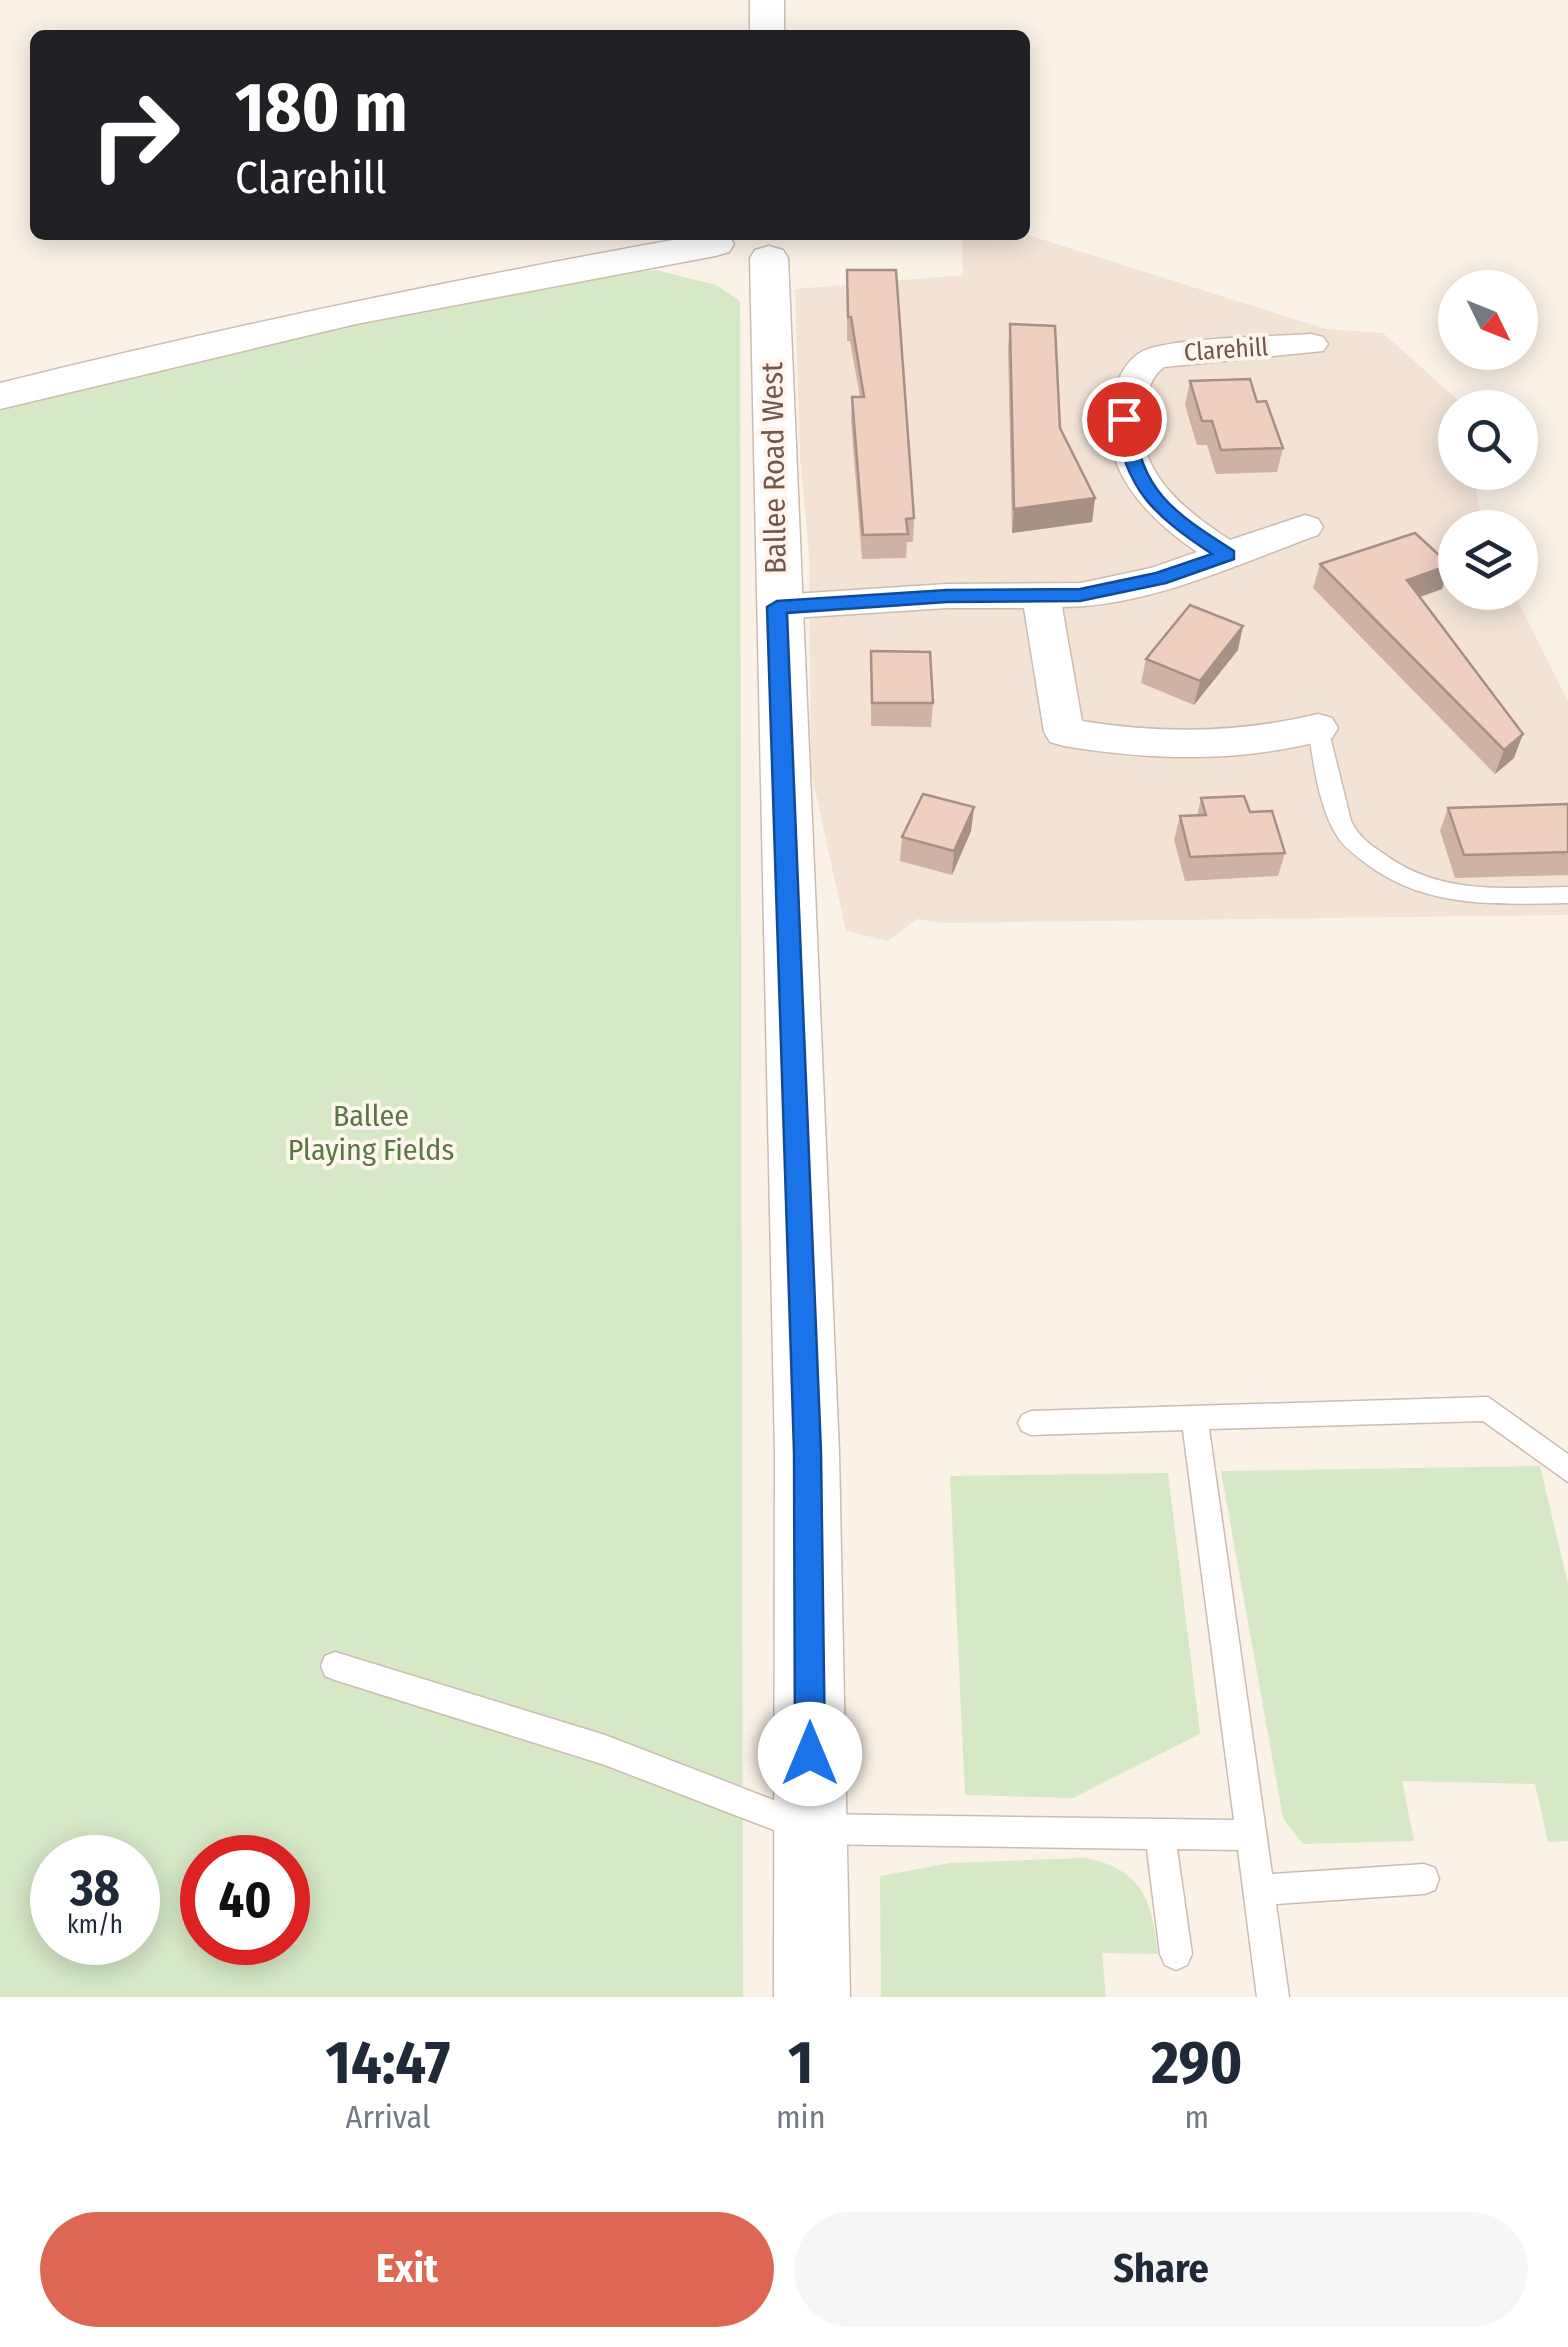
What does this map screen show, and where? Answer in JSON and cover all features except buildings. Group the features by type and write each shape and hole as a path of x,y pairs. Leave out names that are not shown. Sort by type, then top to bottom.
{"street":[{"path":"767,0 767,30"},
{"name":"Ballee Road West","path":"0,396 164,353 492,283 748,243 777,607 807,1452 812,1997"},
{"name":"Clarehill","path":"1228,555 1165,511 1134,471 1124,434 1127,404 1137,373 1158,356 1311,344"},
{"path":"777,607 1107,591 1305,527"},
{"path":"1041,595 1064,732 1106,738 1222,742 1286,737 1318,728"}],"lane":[{"path":"1318,728 1326,778 1347,836 1390,873 1422,889 1464,896 1568,895"},
{"path":"1031,1423 1488,1409 1568,1470"},
{"path":"1196,1420 1273,1997"},
{"path":"335,1666 606,1750 810,1829 1250,1835"},
{"path":"1160,1833 1176,1954"},
{"path":"1258,1890 1424,1879"}],"shaded area":[{"path":"1030,236 1326,329 1383,333 1447,390 1438,390 1438,490 1476,490 1480,510 1438,510 1438,610 1522,610 1568,701 1568,915 944,923 917,919 888,941 846,931 811,772 809,554 800,457 795,289 963,275 962,240 1030,240"}],"green space":[{"name":"Ballee Playing Fields","path":"656,270 716,285 740,301 743,1997 0,1997 0,409 179,363 583,277"},
{"path":"1540,1466 1568,1584 1568,1841 1548,1842 1535,1784 1402,1781 1414,1841 1303,1844 1283,1818 1221,1471"},
{"path":"1168,1473 1200,1734 1073,1798 965,1795 950,1476"},
{"path":"1086,1858 1105,1863 1132,1879 1148,1903 1156,1935 1158,1954 1102,1953 1106,1997 881,1997 880,1876 950,1863"}],"route":[{"path":"810,1754 807,1452 777,607 947,596 1080,595 1160,578 1228,555 1188,531 1145,488 1128,455 1124,419"}]}
